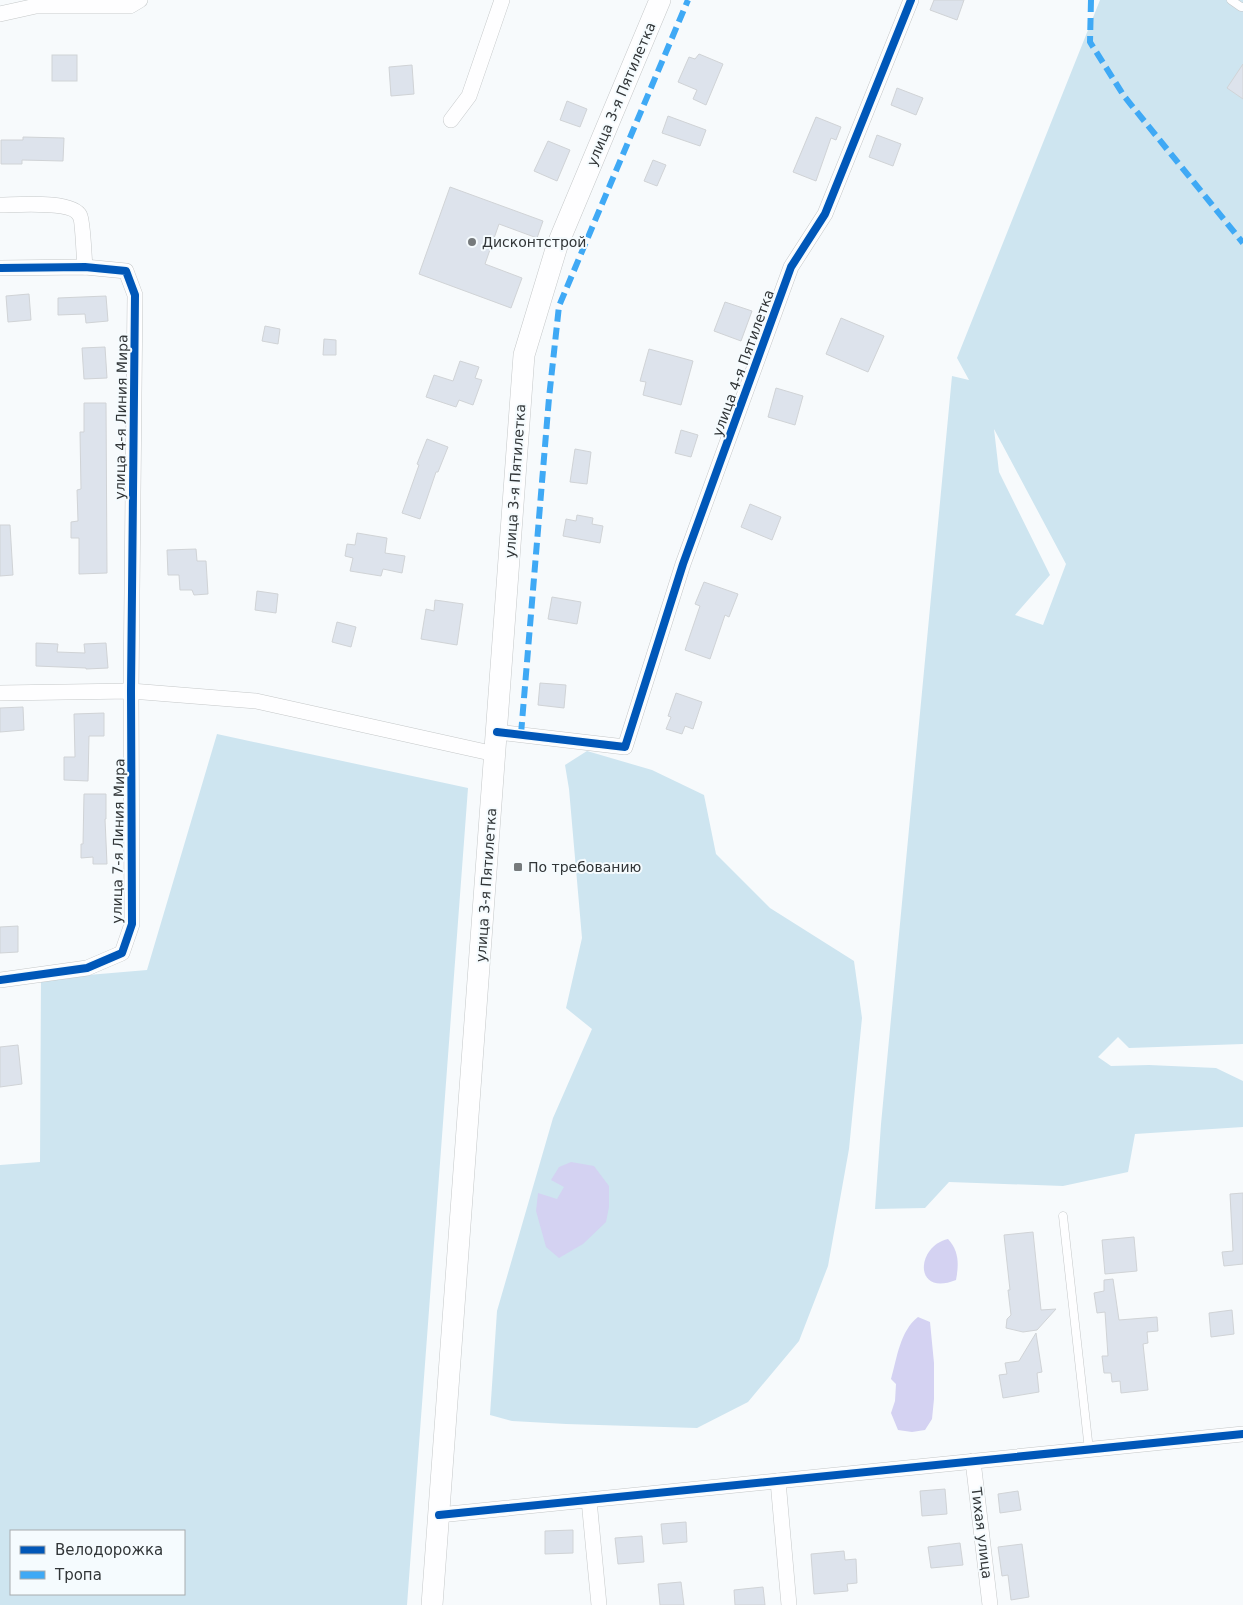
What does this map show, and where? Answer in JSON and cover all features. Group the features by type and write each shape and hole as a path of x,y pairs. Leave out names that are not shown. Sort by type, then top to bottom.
{"main road":[{"name":"улица 3-я Пятилетка","path":"432,1605 524,355 557,246 660,0"}],"street":[{"path":"0,14 36,6 130,6 140,0"},
{"path":"452,120 469,96 502,0"},
{"name":"улица 4-я Пятилетка","path":"497,732 625,747 683,564 792,267 825,214 912,0"},
{"path":"0,204 62,206 73,209 80,216 85,267"},
{"name":"улица 4-я Линия Мира","path":"0,268 85,267 126,271 135,295 132,692"},
{"path":"0,693 132,692 256,701 495,754"},
{"name":"улица 7-я Линия Мира","path":"0,980 87,968 122,953 132,924 132,692"},
{"path":"439,1515 1243,1434"},
{"name":"Тихая улица","path":"973,1461 990,1605"},
{"path":"778,1481 789,1605"},
{"path":"588,1500 599,1605"}],"lane":[{"path":"1230,0 1243,7"},
{"path":"1064,1216 1089,1450"}],"shaded area":[{"path":"1100,0 1243,0 1243,1044 1129,1048 1118,1037 1098,1057 1111,1066 1149,1065 1216,1068 1243,1081 1243,1127 1135,1134 1128,1172 1063,1186 949,1182 925,1208 875,1209 881,1124 952,376 969,380 957,358","holes":["994,429 1066,564 1043,625 1015,615 1050,575 999,472"]},
{"path":"217,734 468,788 407,1605 0,1605 0,1165 40,1162 41,979 147,970"},
{"path":"587,751 652,770 704,795 716,854 770,908 854,961 862,1018 849,1149 828,1266 799,1341 748,1402 697,1428 512,1421 490,1415 497,1311 553,1118 592,1029 566,1008 582,938 569,789 565,765"}],"water":[{"path":"571,1162 594,1166 609,1186 609,1207 606,1222 583,1244 559,1258 546,1247 536,1211 538,1193 557,1199 564,1187 551,1180 559,1167"},
{"path":"948,1239 954,1248 957,1258 956,1280 942,1283 932,1282 926,1276 925,1260 937,1243"},
{"path":"918,1317 930,1322 934,1363 934,1399 932,1419 925,1430 912,1432 898,1430 891,1413 895,1401 896,1384 891,1379 903,1337"}],"building":[{"path":"934,0 964,0 957,20 930,10"},
{"path":"699,54 723,64 706,105 693,99 697,90 678,82 689,57 695,59"},
{"path":"52,55 77,55 77,81 52,81"},
{"path":"1243,64 1243,99 1227,88"},
{"path":"412,65 414,94 391,96 389,67"},
{"path":"897,88 923,98 916,115 891,105"},
{"path":"567,101 587,109 580,127 560,120"},
{"path":"668,116 706,130 700,146 662,133"},
{"path":"816,117 841,127 836,140 831,138 816,181 793,172"},
{"path":"877,135 901,144 893,166 869,157"},
{"path":"23,137 64,138 63,161 22,160 22,164 1,164 1,140 23,140"},
{"path":"548,141 570,150 557,181 534,171"},
{"path":"653,160 666,165 657,186 644,181"},
{"path":"450,187 543,221 537,238 499,224 485,264 522,278 511,308 419,274"},
{"path":"29,294 31,320 8,322 6,296"},
{"path":"106,296 108,321 86,323 85,314 58,315 58,298"},
{"path":"725,302 752,311 741,341 714,331"},
{"path":"841,318 884,336 868,372 826,354"},
{"path":"265,326 280,329 278,344 262,341"},
{"path":"324,339 336,340 336,355 323,355"},
{"path":"105,347 107,378 84,379 82,348"},
{"path":"649,349 693,361 681,405 643,395 646,382 640,381"},
{"path":"460,361 479,367 475,378 482,380 473,405 459,400 456,407 426,397 434,375 453,381"},
{"path":"776,388 803,396 795,425 768,417"},
{"path":"84,403 106,403 107,573 79,574 79,538 71,538 71,522 78,521 77,490 81,489 80,432 84,432"},
{"path":"681,430 698,435 691,457 675,453"},
{"path":"427,439 448,447 438,472 436,472 420,519 402,513"},
{"path":"575,449 591,452 587,484 570,482"},
{"path":"750,504 781,517 772,540 741,527"},
{"path":"577,515 593,518 592,524 603,526 600,543 563,536 566,519 576,521"},
{"path":"0,525 10,525 13,575 0,576"},
{"path":"357,533 387,538 385,553 405,556 402,573 383,569 381,576 350,571 353,558 345,556 347,544 355,545"},
{"path":"196,549 197,561 206,561 208,594 194,595 192,590 180,590 179,575 168,575 167,550"},
{"path":"704,582 738,594 729,617 725,615 710,659 685,650 700,606 695,604"},
{"path":"257,591 278,594 276,613 255,610"},
{"path":"552,597 581,602 577,624 548,619"},
{"path":"435,600 463,604 457,645 421,639 426,609 434,611"},
{"path":"337,622 356,627 351,647 332,642"},
{"path":"36,643 58,644 57,652 85,653 84,644 106,643 108,668 86,669 36,666"},
{"path":"540,683 566,685 564,708 538,705"},
{"path":"676,693 702,702 693,729 685,726 682,734 666,729 671,717 668,716"},
{"path":"23,707 24,730 0,732 0,708"},
{"path":"104,713 104,736 89,736 88,781 64,780 64,757 75,757 74,714"},
{"path":"84,794 106,794 107,864 93,864 93,857 81,858"},
{"path":"18,926 18,952 0,953 0,927"},
{"path":"18,1045 22,1084 0,1087 0,1047"},
{"path":"1243,1193 1243,1264 1224,1266 1222,1252 1233,1251 1230,1194"},
{"path":"1033,1232 1041,1310 1056,1309 1037,1330 1023,1332 1006,1328 1007,1319 1011,1315 1004,1235"},
{"path":"1134,1237 1137,1271 1105,1274 1102,1240"},
{"path":"1113,1279 1119,1320 1157,1317 1158,1331 1147,1332 1148,1343 1143,1344 1148,1390 1121,1393 1120,1381 1112,1382 1111,1373 1104,1373 1102,1356 1108,1356 1105,1312 1097,1313 1094,1293 1104,1291 1104,1280"},
{"path":"1232,1310 1234,1334 1211,1337 1209,1313"},
{"path":"1036,1333 1042,1372 1037,1373 1039,1392 1003,1398 999,1375 1007,1374 1005,1363 1019,1361"},
{"path":"945,1489 947,1514 922,1516 920,1491"},
{"path":"1018,1491 1021,1510 1000,1513 998,1494"},
{"path":"686,1522 687,1542 663,1544 661,1524"},
{"path":"573,1530 573,1553 545,1554 545,1531"},
{"path":"642,1536 644,1562 618,1564 615,1538"},
{"path":"960,1543 963,1565 931,1568 928,1547"},
{"path":"1022,1544 1029,1597 1011,1600 1008,1575 1002,1576 998,1547"},
{"path":"844,1551 845,1560 856,1559 857,1583 847,1584 848,1591 814,1594 811,1554"},
{"path":"681,1582 684,1605 660,1605 658,1584"},
{"path":"763,1587 765,1605 735,1605 734,1590"}],"marked path":[{"path":"521,734 549,398 559,306 688,0"},
{"path":"1091,0 1090,42 1124,96 1243,243"}],"cycle path":[{"path":"497,732 625,747 683,564 791,267 825,214 911,0"},
{"path":"0,268 85,267 126,271 135,295 131,691 132,924 122,953 87,968 0,980"},
{"path":"439,1515 1243,1434"}],"place":[{"name":"Дисконтстрой","path":"472,242"},
{"name":"По требованию","path":"518,867"}]}
